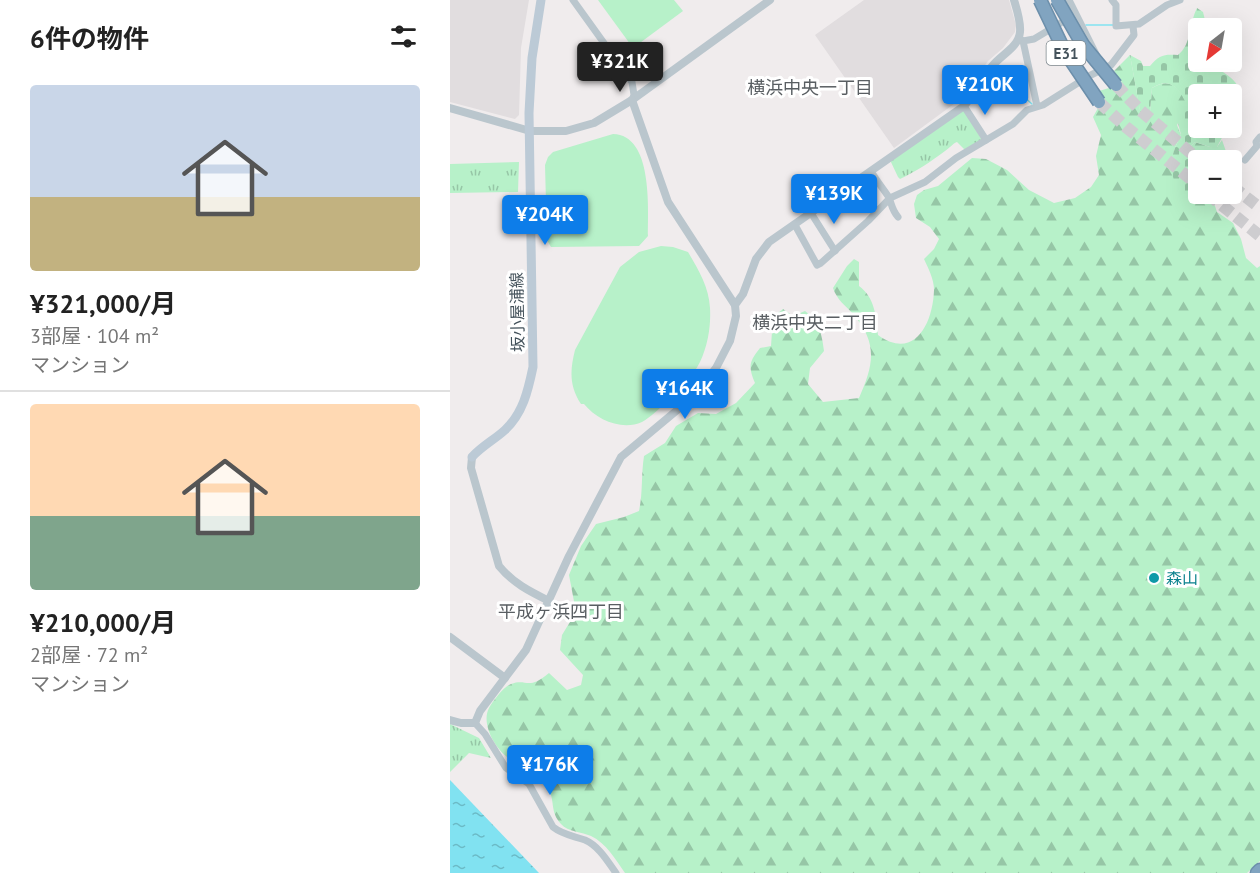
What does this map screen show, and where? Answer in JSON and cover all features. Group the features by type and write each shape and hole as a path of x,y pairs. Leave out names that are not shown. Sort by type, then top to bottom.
{"highway":[{"name":"E31","path":"1038,0 1064,50 1099,102"},
{"name":"E31","path":"1057,0 1071,27 1116,85"},
{"path":"1063,0 1101,66"}],"main road":[{"name":"坂小屋浦線","path":"472,457 480,448 506,429 517,416 528,391 533,367 530,131 532,58 541,0"}],"street":[{"path":"475,723 480,711 526,650 569,556 621,458 694,396 716,368 730,341 736,316 735,305 668,202 632,100 634,95 632,82 573,0"},
{"path":"450,108 530,131 566,131 580,128 608,116 632,100 770,0"},
{"path":"1014,0 1037,106"},
{"path":"1069,0 1101,66"},
{"path":"1112,0 1116,5 1116,26 1139,24 1167,5 1180,0"},
{"path":"735,305 743,294 756,259 769,242 964,106 989,70 1021,39 1034,39 1076,14"},
{"path":"795,225 817,265 868,221 890,198 925,182 956,158 1012,124 1027,110 1043,105 1101,66 1111,65 1134,35 1133,26"},
{"path":"964,106 986,140"},
{"path":"1245,159 1257,146 1256,142 1260,137"},
{"path":"872,171 880,187 890,198 891,209 898,217"},
{"path":"811,213 835,251"},
{"path":"472,457 471,468 499,566 509,578 526,590 549,601"},
{"path":"450,637 505,678"},
{"path":"450,720 475,723"},
{"path":"475,723 506,768 529,784 553,827 559,832 594,845 616,873"}],"shaded area":[{"path":"450,0 529,0 521,48 519,115 515,119 450,102"},
{"path":"864,0 1009,0 1016,25 1015,32 1003,48 988,61 962,98 894,148 815,35"}],"green space":[{"path":"598,0 674,0 683,11 633,48"},
{"path":"1197,8 1203,12 1204,18 1193,18"},
{"path":"1188,39 1188,72 1223,72 1236,84 1188,84 1188,138 1222,138 1217,147 1195,142 1188,150 1188,199 1174,190 1171,169 1172,156 1181,135 1175,111 1187,105 1177,89 1164,83 1152,88 1150,112 1146,116 1140,111 1130,55 1141,61 1143,66 1150,66 1162,56 1178,55"},
{"path":"1130,55 1140,110 1145,116 1150,112 1152,88 1164,83 1174,86 1181,93 1188,105 1177,125 1181,135 1173,157 1172,168 1175,180 1188,186 1188,204 1214,204 1217,212 1233,223 1241,239 1246,258 1257,268 1260,266 1260,861 1247,873 625,873 610,852 596,839 567,829 561,824 555,815 551,794 544,782 527,766 502,753 493,741 487,721 489,708 502,691 511,684 532,683 549,673 567,690 581,685 583,675 560,650 562,635 576,612 569,575 581,546 596,524 639,511 644,456 665,443 676,426 698,413 716,414 736,403 755,383 751,372 752,361 760,348 771,346 773,317 783,309 793,316 805,311 814,319 819,328 824,351 810,368 808,384 823,402 859,398 868,376 870,345 861,325 839,299 833,288 847,266 854,259 859,262 859,286 872,302 878,335 891,342 902,344 911,341 919,335 930,315 934,286 924,259 934,249 939,239 930,227 916,218 914,204 917,195 924,190 938,186 972,158 986,159 1007,170 1029,190 1054,203 1075,198 1091,187 1099,175 1096,156 1101,135 1093,117 1104,102 1099,91 1109,88 1117,91 1123,84 1114,71"},
{"path":"963,108 982,140 965,150 957,142 900,179 890,160"},
{"path":"613,134 626,138 635,146 642,159 647,192 648,236 639,246 551,247 547,240 545,165 548,157 553,152"},
{"path":"1222,140 1226,150 1190,150 1195,142 1217,147"},
{"path":"519,162 518,192 450,193 450,164"},
{"path":"661,246 688,252 708,293 709,329 703,356 681,388 649,418 626,425 610,422 581,404 574,391 572,364 575,350 620,267 639,252"},
{"path":"450,724 479,738 491,758 469,753 450,772"}],"water":[{"path":"450,780 539,873 450,873"}],"waterway":[{"path":"1086,25 1114,25"},
{"path":"997,73 1032,104"}],"tunnel":[{"path":"1116,85 1140,110 1188,151"},
{"path":"1099,102 1188,177"},
{"path":"1242,194 1260,208"},
{"path":"1220,204 1260,236"}],"place":[{"name":"森山","path":"1154,578"}],"district":[{"name":"横浜中央一丁目","path":"810,87"},
{"name":"横浜中央二丁目","path":"815,322"},
{"name":"平成ヶ浜四丁目","path":"561,611"}]}
